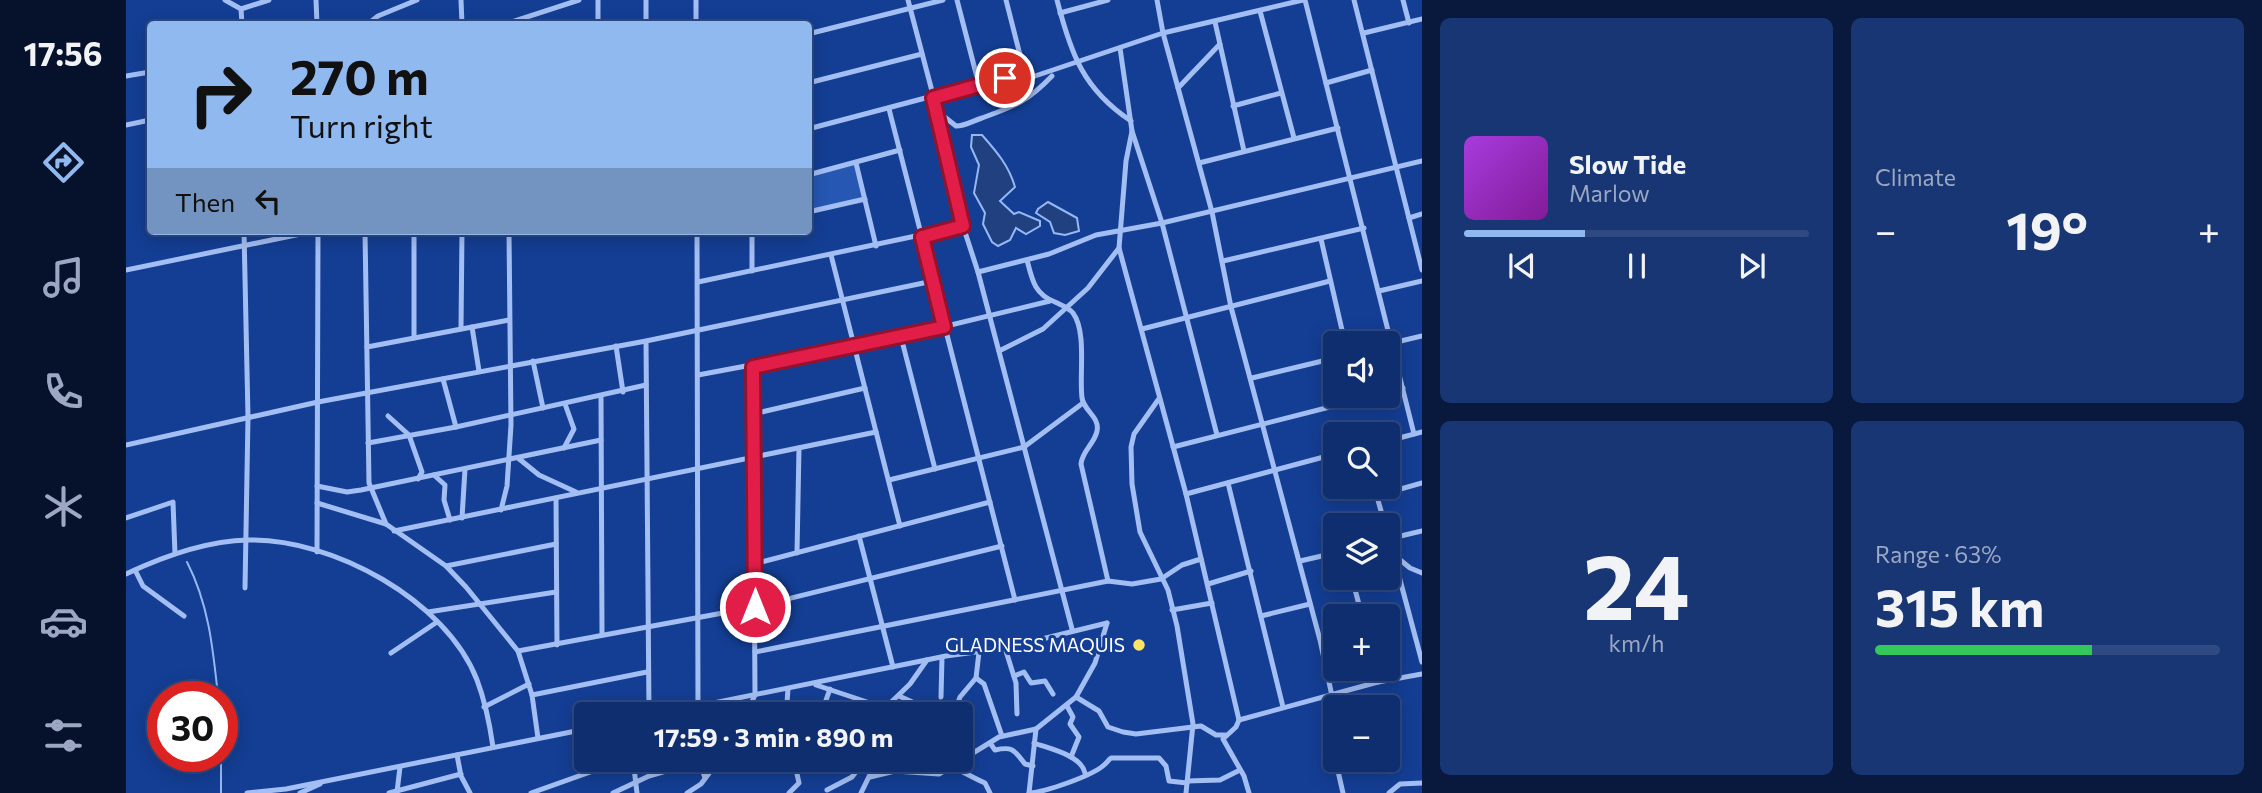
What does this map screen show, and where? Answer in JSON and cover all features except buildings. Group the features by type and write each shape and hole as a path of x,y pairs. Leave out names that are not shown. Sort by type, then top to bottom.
{"street":[{"path":"224,1 241,9 269,0"},
{"path":"317,0 317,21"},
{"path":"372,21 417,0"},
{"path":"461,0 463,21"},
{"path":"514,21 579,0"},
{"path":"598,0 598,21"},
{"path":"646,0 646,21"},
{"path":"696,0 696,21"},
{"path":"908,0 963,226 990,315 1072,629"},
{"path":"812,33 943,0"},
{"path":"957,0 979,85"},
{"path":"1006,0 1020,55 1011,76"},
{"path":"1057,0 1085,80 1106,102 1130,121"},
{"path":"1060,13 1108,0"},
{"path":"1157,0 1163,33 1212,212 1231,307 1300,561 1332,695"},
{"path":"812,129 1011,76 1035,76 1163,33 1304,0 1352,179 1387,331"},
{"path":"1354,0 1422,270"},
{"path":"1403,0 1409,23"},
{"path":"241,9 242,21"},
{"path":"1260,11 1294,138"},
{"path":"1364,33 1422,19"},
{"path":"1215,22 1244,151"},
{"path":"1178,88 1220,44"},
{"path":"1120,48 1132,131 1162,223 1217,435"},
{"path":"812,82 922,54"},
{"path":"1326,83 1372,70"},
{"path":"126,76 147,72"},
{"path":"937,111 956,125 967,125 1006,112 1035,93 1052,75"},
{"path":"1233,106 1281,93"},
{"path":"889,109 1015,600"},
{"path":"126,125 147,121"},
{"path":"1199,163 1338,128"},
{"path":"1076,697 1099,711 1108,727 1123,732 1201,726 1216,735 1225,735 1236,727 1239,720 1186,494 1158,400 1142,329 1119,248 1126,161 1132,131"},
{"path":"812,174 900,150"},
{"path":"978,272 1064,249 1096,235 1212,212 1422,161"},
{"path":"856,163 876,246"},
{"path":"812,211 865,199"},
{"path":"1409,218 1422,214"},
{"path":"698,282 922,237 963,226"},
{"path":"1223,261 1364,228"},
{"path":"244,235 248,417 248,540 245,588"},
{"path":"126,270 295,235"},
{"path":"316,235 317,552"},
{"path":"365,235 370,489 386,524 446,566 518,651 532,695 538,738"},
{"path":"414,235 415,338"},
{"path":"461,329 462,235"},
{"path":"501,510 509,460 509,235"},
{"path":"697,235 699,702"},
{"path":"752,235 752,271"},
{"path":"1321,239 1342,331"},
{"path":"999,351 1043,329 1088,288 1119,248"},
{"path":"831,255 901,526"},
{"path":"1027,260 1034,286 1050,301 1068,307 1076,318 1083,403 1097,422 1094,439 1082,456 1081,464 1108,581"},
{"path":"126,445 318,402 646,341 933,281"},
{"path":"1142,329 1330,281"},
{"path":"1379,291 1422,281"},
{"path":"698,375 854,347 1050,301"},
{"path":"367,347 509,320"},
{"path":"471,327 479,371"},
{"path":"1400,342 1422,336"},
{"path":"901,337 935,469"},
{"path":"646,341 648,702"},
{"path":"616,346 623,392"},
{"path":"533,361 544,408"},
{"path":"1252,379 1323,361"},
{"path":"752,702 755,695 753,367"},
{"path":"1400,378 1414,434"},
{"path":"443,379 456,427"},
{"path":"368,443 510,416 646,385"},
{"path":"753,414 865,388"},
{"path":"601,397 602,635"},
{"path":"1158,400 1134,434 1131,447 1140,532 1161,579 1179,639 1193,728 1186,793"},
{"path":"889,480 1024,447 1083,403"},
{"path":"564,448 574,429 565,404"},
{"path":"1173,447 1326,408"},
{"path":"388,416 409,435 422,472 418,479"},
{"path":"394,531 876,432"},
{"path":"1400,438 1422,432"},
{"path":"317,486 347,492 370,489 601,440"},
{"path":"797,552 799,448"},
{"path":"1186,494 1323,457"},
{"path":"518,458 539,475 576,492"},
{"path":"461,518 465,469"},
{"path":"434,475 445,485 444,500 450,520"},
{"path":"1228,483 1283,707"},
{"path":"1400,489 1422,483"},
{"path":"556,498 556,645"},
{"path":"126,518 173,502 175,554"},
{"path":"754,564 990,502"},
{"path":"317,503 386,524"},
{"path":"1400,536 1422,531"},
{"path":"859,536 893,667"},
{"path":"126,574 175,554 224,542 248,540 295,545 369,572 428,612 472,670 485,707 493,747"},
{"path":"446,566 556,544"},
{"path":"518,651 699,615 755,607 1002,546"},
{"path":"1300,561 1323,556"},
{"path":"755,652 1108,581 1132,584 1161,579 1175,569 1201,559"},
{"path":"1400,560 1422,573"},
{"path":"135,570 144,586 184,616"},
{"path":"1208,584 1251,571"},
{"path":"1400,580 1422,662"},
{"path":"428,612 556,592"},
{"path":"1171,610 1212,603"},
{"path":"1261,616 1310,604"},
{"path":"391,653 437,622"},
{"path":"730,702 942,657 1005,648 1072,629 1107,623 1094,663 1076,697 1067,706 1036,729 1002,736 973,752"},
{"path":"1005,648 1014,676 1017,714"},
{"path":"958,702 976,678 979,652"},
{"path":"941,697 942,657"},
{"path":"893,702 927,660"},
{"path":"532,695 647,673"},
{"path":"1014,676 1026,673 1031,683 1045,681 1053,694"},
{"path":"1335,695 1378,682 1422,674"},
{"path":"976,678 982,680 1002,736"},
{"path":"485,707 529,684"},
{"path":"812,684 859,702"},
{"path":"786,702 789,698 788,689"},
{"path":"825,702 830,689"},
{"path":"899,696 912,702"},
{"path":"1239,720 1323,698"},
{"path":"1067,706 1073,717 1071,725 1079,737 1071,757"},
{"path":"1036,729 1029,793 1044,792 1105,765 1109,758 1152,756 1164,762 1169,781 1220,780 1240,770"},
{"path":"247,793 286,791 574,731"},
{"path":"1225,735 1223,742 1240,770 1249,793"},
{"path":"989,743 995,750 1009,747 1017,750 1025,764 1032,766"},
{"path":"1034,743 1071,757 1083,766 1085,774"},
{"path":"457,755 468,793"},
{"path":"397,792 400,767"},
{"path":"531,793 590,772"},
{"path":"635,772 637,793"},
{"path":"613,793 662,772"},
{"path":"703,772 705,778"},
{"path":"687,793 710,772"},
{"path":"789,793 799,783 796,772"},
{"path":"827,790 852,777 856,772"},
{"path":"861,793 872,772"},
{"path":"870,777 895,772 936,775 942,772"},
{"path":"963,772 970,778 985,783 990,793"},
{"path":"1338,772 1343,793"},
{"path":"389,793 461,774"},
{"path":"301,793 326,781"},
{"path":"1389,793 1400,784 1422,783"}],"shaded area":[{"path":"972,135 982,135 1002,160 1012,179 1015,187 1000,201 1014,214 1019,212 1040,221 1040,226 1026,234 1016,228 1010,240 998,246 992,242 983,224 985,213 974,193 979,165 971,147"},
{"path":"856,164 865,202 812,213 812,176"},
{"path":"1048,202 1077,218 1079,231 1065,235 1054,233 1050,222 1036,213"}],"waterway":[{"path":"187,562 205,611 216,681"},
{"path":"221,772 221,793"}],"place":[{"name":"GLADNESS MAQUIS","path":"1139,645"}],"route":[{"path":"755,607 753,367 944,327 922,237 963,226 952,167 933,98 1005,78"}]}
